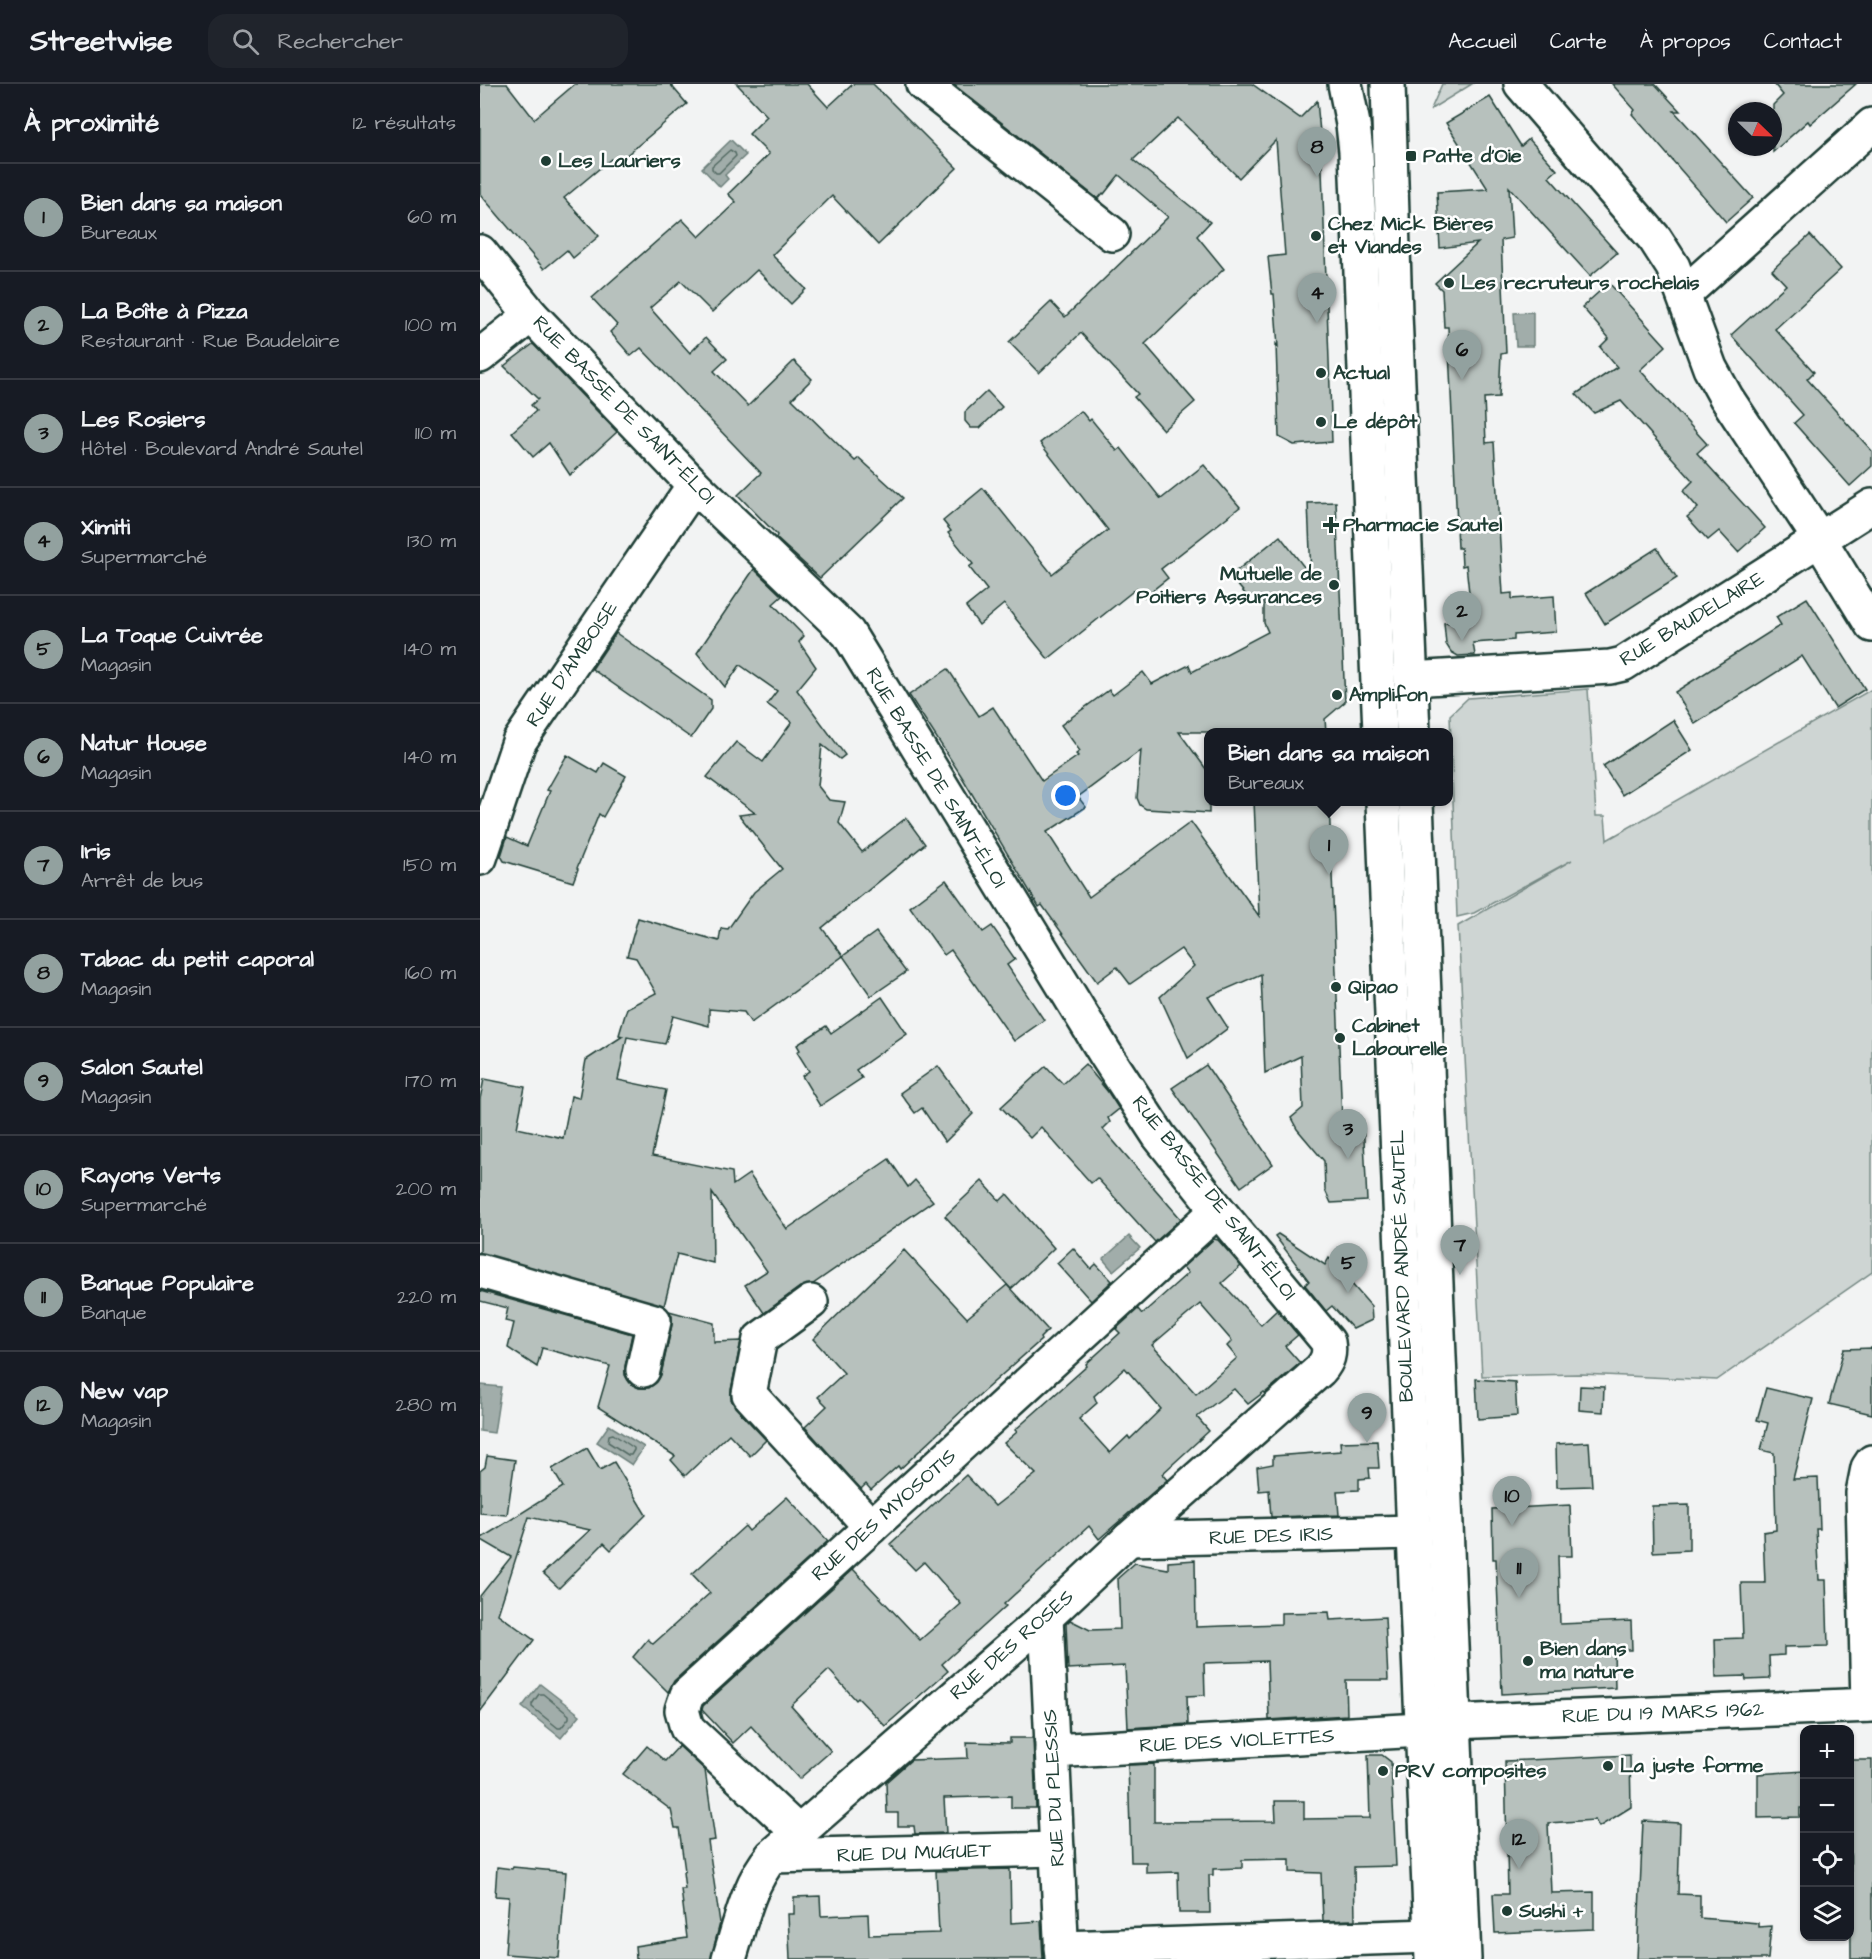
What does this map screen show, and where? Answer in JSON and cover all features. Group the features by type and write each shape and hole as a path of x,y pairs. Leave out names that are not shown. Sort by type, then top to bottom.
{"street":[{"path":"923,84 1112,234"},
{"path":"1346,84 1356,152 1380,728"},
{"path":"1388,84 1395,314 1413,728"},
{"path":"1390,140 1407,84"},
{"path":"1521,84 1655,239 1673,267 1704,350 1726,397 1820,540 1872,625"},
{"path":"1684,294 1872,125"},
{"name":"RUE BASSE DE SAINT-ÉLOI","path":"480,252 531,315 694,485 848,633 1106,1055 1160,1136 1218,1210 1322,1334 1328,1342 1329,1354"},
{"path":"480,356 531,315"},
{"name":"RUE D'AMBOISE","path":"480,858 519,742 694,485"},
{"name":"RUE BAUDELAIRE","path":"1411,679 1610,667 1623,664 1872,506"},
{"name":"BOULEVARD ANDRÉ SAUTEL","path":"1383,806 1431,1948"},
{"name":"BOULEVARD ANDRÉ SAUTEL","path":"1416,806 1464,1959"},
{"name":"RUE DES MYOSOTIS","path":"798,1832 687,1728 682,1710 687,1695 1218,1210"},
{"path":"480,1271 654,1321 643,1370"},
{"path":"811,1302 760,1339 749,1394 871,1527"},
{"name":"RUE DES ROSES","path":"729,1959 754,1882 762,1867 772,1856 1046,1617 1129,1539 1320,1370 1327,1363 1329,1354"},
{"path":"1870,1705 1863,1493 1868,1468 1872,1462"},
{"name":"RUE DES IRIS","path":"1129,1539 1414,1532"},
{"name":"RUE DU PLESSIS","path":"1046,1617 1062,1953"},
{"name":"RUE DU 19 MARS 1962","path":"1454,1722 1870,1705"},
{"path":"1421,1730 1454,1722"},
{"name":"RUE DES VIOLETTES","path":"1052,1751 1421,1730"},
{"name":"RUE DU MUGUET","path":"772,1856 1057,1849"},
{"path":"1062,1953 1431,1948"}],"shaded area":[{"path":"1442,84 1472,84 1431,109"},
{"path":"1588,689 1596,816 1605,816 1607,840 1872,689 1872,1272 1717,1380 1580,1374 1482,1376 1458,926 1572,860 1474,913 1457,917 1453,728 1450,728 1450,715 1468,698"}],"water":[{"path":"731,140 746,155 725,175 728,179 720,187 702,168"},
{"path":"1533,312 1533,346 1516,346 1514,313"},
{"path":"1129,1236 1140,1248 1113,1271 1103,1259"},
{"path":"481,1385 501,1387 494,1433 480,1431"},
{"path":"609,1425 644,1447 632,1465 597,1442"},
{"path":"540,1684 580,1715 561,1738 522,1707"}],"building":[{"name":"Les Lauriers","path":"480,84 507,84 534,119 575,84 670,84 687,104 616,164 611,159 564,198 599,236 573,258 567,250 544,269 480,194"},
{"path":"737,84 807,84 828,107 853,84 873,84 957,168 878,245 832,196 772,255 806,289 791,304 757,270 712,312 681,281 650,308 690,353 706,337 727,359 714,371 748,406 794,361 812,379 792,399 855,461 859,458 903,498 820,578 776,538 777,535 738,495 761,473 641,348 631,356 610,332 617,325 592,298 682,219 699,237 736,202 728,194 769,154 749,134 767,116"},
{"path":"953,84 1252,84 1300,118 1317,101 1321,143 1332,442 1294,445 1279,437 1276,344 1278,347 1274,294 1272,294 1268,257 1285,255 1276,140 1239,178 1178,118 1133,160 1210,222 1197,236 1224,269 1145,344 1195,402 1163,430 1134,397 1138,394 1081,333 1039,373 1009,342 1051,302 1065,317 1168,217 1119,175 1098,199"},
{"path":"1612,84 1655,84 1680,111 1674,111 1753,198 1726,222 1632,114 1635,110"},
{"path":"1774,84 1856,84 1810,124 1808,121 1782,144 1782,102 1776,102 1783,95"},
{"path":"1490,97 1521,146 1529,139 1557,170 1549,177 1617,253 1590,276 1509,187 1512,238 1501,240 1506,353 1501,354 1499,397 1484,398 1486,443 1494,442 1503,594 1512,593 1512,599 1554,596 1556,632 1514,635 1514,640 1473,643 1475,655 1458,656 1451,652 1446,644 1444,623 1472,620 1466,565 1462,566 1461,548 1458,548 1448,327 1444,327 1442,290 1435,283 1478,243 1440,248 1437,192 1488,189 1446,123"},
{"path":"1810,235 1841,269 1775,329 1814,372 1807,379 1872,451 1872,466 1850,486 1794,423 1803,415 1731,335 1786,285 1772,270"},
{"path":"1609,283 1666,346 1640,370 1707,444 1697,453 1765,528 1738,552 1719,531 1708,540 1687,517 1698,508 1683,491 1693,481 1621,401 1594,413 1576,394 1617,367 1600,347 1609,338 1582,307"},
{"path":"533,344 617,432 570,475 549,443 533,457 512,432 536,411 531,405 538,399 504,366"},
{"path":"987,391 1002,407 980,428 971,428 965,421 965,412"},
{"path":"1081,411 1089,421 1091,419 1117,451 1121,448 1161,499 1204,465 1240,507 1161,569 1168,578 1144,597 1137,588 1048,659 1004,604 979,625 966,607 987,590 969,567 973,564 948,533 951,531 943,521 983,488 1052,574 1108,530 1040,443"},
{"path":"1336,502 1345,702 1325,719 1326,728 1204,728 1204,732 1179,732 1204,766 1204,806 1209,806 1209,813 1146,809 1140,805 1137,798 1141,750 1078,797 1086,807 1047,832 1089,897 1191,822 1259,916 1254,806 1329,806 1342,1120 1363,1120 1367,1201 1331,1203 1325,1190 1324,1161 1297,1129 1291,1118 1303,1108 1301,1056 1265,1073 1261,974 1208,997 1228,1028 1188,1058 1160,997 1194,966 1181,949 1130,984 1117,967 1097,982 1042,905 1039,907 962,777 909,695 948,669 979,716 993,707 1042,781 1078,756 1076,754 1080,751 1061,725 1109,690 1113,695 1143,672 1152,684 1189,665 1192,672 1268,632 1264,623 1264,597 1247,596 1230,576 1280,536 1311,576 1308,503"},
{"path":"1657,548 1677,578 1605,624 1586,593"},
{"path":"754,569 782,596 773,604 804,636 799,642 816,667 797,690 845,755 840,759 822,745 818,786 829,800 845,802 839,823 862,852 906,818 925,844 822,928 843,956 751,1023 744,1012 709,1009 709,1026 673,1016 665,1044 627,1037 618,1080 666,1090 652,1156 732,1172 733,1185 749,1174 787,1229 889,1159 908,1187 915,1180 933,1201 813,1284 800,1287 764,1313 745,1285 767,1271 712,1193 713,1263 677,1254 664,1306 480,1253 480,1099 484,1079 525,1087 517,1128 563,1138 571,1096 579,1098 586,1060 623,1036 619,1035 627,1008 656,993 636,958 627,956 638,918 719,941 721,928 728,929 754,892 782,869 739,815 755,813 707,777 736,742 763,762 792,722 767,704 777,691 740,665 725,687 697,653"},
{"path":"1807,598 1865,689 1835,708 1802,656 1695,724 1675,692 1781,625 1776,617"},
{"path":"616,633 711,700 711,709 691,738 592,669"},
{"path":"1673,720 1692,750 1622,795 1603,766"},
{"path":"567,755 598,773 604,763 626,776 603,817 599,814 573,882 504,861 501,856 507,837 527,846 550,791 547,790"},
{"path":"946,880 983,932 992,926 1015,959 1007,965 1044,1020 1014,1041 951,950 944,955 910,907"},
{"path":"876,932 906,972 871,996 843,956"},
{"path":"882,997 907,1034 856,1070 862,1078 820,1106 802,1076 809,1071 797,1052 800,1050 797,1045 826,1026 831,1033"},
{"path":"1085,1064 1119,1109 1108,1118 1110,1122 1103,1129 1181,1219 1155,1242 1097,1178 1091,1183 1041,1127 1030,1138 1001,1107 1046,1066 1063,1084"},
{"path":"1206,1065 1273,1164 1241,1187 1172,1088"},
{"path":"938,1066 973,1114 945,1142 922,1108 915,1113 900,1093"},
{"path":"982,1181 1000,1201 1007,1194 1054,1248 1011,1289 945,1216"},
{"path":"1278,1234 1325,1265 1329,1258 1371,1306 1372,1320 1353,1329 1332,1306 1326,1311 1305,1285 1309,1281 1275,1236"},
{"path":"1214,1239 1218,1240 1241,1266 1222,1283 1261,1325 1277,1310 1298,1335 1285,1346 1300,1363 1265,1393 1248,1404 1234,1389 1197,1417 1209,1431 1162,1474 1167,1480 1099,1539 1089,1526 942,1664 948,1671 885,1726 858,1698 856,1700 829,1670 791,1706 831,1751 799,1779 751,1726 733,1743 702,1710 703,1706 853,1569 920,1640 961,1604 924,1562 915,1570 890,1544 966,1475 995,1506 1036,1474 1004,1443 1017,1432 1015,1430 1087,1366 1086,1364 1120,1333 1116,1329 1138,1309 1142,1314 1188,1273 1183,1267","holes":["1200,1304 1232,1341 1227,1346 1237,1358 1196,1394 1152,1345","1125,1368 1161,1409 1130,1439 1128,1436 1110,1453 1079,1419 1097,1403 1094,1396"]},
{"path":"1073,1248 1091,1269 1096,1264 1112,1281 1091,1301 1057,1263"},
{"path":"904,1250 967,1318 1007,1285 1048,1330 1040,1338 1041,1340 900,1469 898,1466 871,1490 866,1484 861,1489 805,1427 827,1406 818,1397 844,1373 813,1339"},
{"path":"480,1291 632,1334 625,1375 630,1383 639,1388 649,1388 657,1382 661,1375 672,1325 672,1316 669,1311 714,1323 714,1342 741,1341 731,1399 735,1407 766,1440 750,1456 729,1434 685,1476 671,1460 675,1456 598,1407 610,1366 542,1348 537,1367 508,1348 514,1323 505,1321 508,1308 480,1301"},
{"path":"1872,1348 1872,1414 1829,1404 1844,1349"},
{"path":"1476,1379 1515,1382 1517,1416 1478,1419"},
{"path":"1580,1386 1604,1387 1603,1412 1579,1410"},
{"path":"1766,1388 1813,1399 1793,1479 1818,1478 1820,1529 1816,1529 1819,1580 1826,1580 1828,1646 1784,1647 1784,1655 1769,1656 1770,1679 1746,1680 1745,1676 1716,1677 1715,1639 1743,1638 1741,1583 1765,1583 1763,1532 1776,1530 1774,1453 1761,1450 1768,1423 1757,1420"},
{"path":"1377,1441 1379,1468 1369,1468 1370,1478 1359,1479 1359,1490 1337,1491 1339,1515 1271,1517 1269,1490 1259,1491 1257,1467 1273,1464 1273,1456 1341,1451 1340,1442"},
{"path":"1589,1442 1592,1486 1557,1487 1556,1444"},
{"path":"587,1448 600,1470 614,1462 646,1515 611,1550 604,1543 559,1588 543,1573 590,1530 529,1517 498,1614 534,1640 480,1712 480,1596 511,1557 480,1539 563,1487 552,1469"},
{"path":"487,1456 515,1460 507,1515 480,1513 480,1471 485,1467"},
{"path":"787,1497 828,1541 674,1681 668,1692 633,1657 648,1639 653,1644 710,1593 692,1574 745,1526 749,1531"},
{"path":"1570,1505 1572,1556 1558,1556 1560,1624 1631,1621 1632,1650 1614,1650 1615,1688 1502,1694 1492,1509"},
{"path":"1689,1505 1689,1550 1653,1552 1652,1506"},
{"path":"1195,1560 1196,1627 1281,1624 1281,1613 1329,1612 1330,1620 1385,1617 1388,1680 1346,1680 1347,1715 1269,1720 1267,1661 1204,1663 1205,1695 1187,1696 1188,1724 1128,1728 1125,1666 1068,1669 1066,1624 1070,1620 1090,1630 1120,1629 1118,1578 1135,1563 1168,1569 1168,1562"},
{"path":"1010,1738 1033,1738 1036,1808 1011,1808 1011,1796 944,1798 946,1833 915,1834 914,1826 898,1826 898,1813 887,1813 886,1782 911,1760 968,1758 967,1742 1010,1743"},
{"path":"647,1746 665,1761 679,1746 705,1770 715,1840 708,1841 720,1923 711,1959 636,1959 635,1946 687,1938 681,1889 685,1889 683,1872 685,1871 679,1828 675,1828 671,1810 623,1774"},
{"path":"1368,1755 1382,1755 1391,1762 1396,1866 1354,1867 1355,1920 1323,1921 1321,1873 1290,1872 1290,1859 1242,1860 1242,1868 1213,1869 1213,1875 1209,1875 1210,1913 1179,1913 1178,1872 1146,1873 1146,1862 1131,1862 1128,1765 1154,1764 1154,1822 1276,1821 1275,1801 1304,1801 1304,1819 1370,1818"},
{"path":"1630,1755 1631,1807 1599,1827 1595,1820 1548,1823 1551,1893 1594,1892 1594,1929 1495,1933 1493,1894 1508,1894 1505,1761"},
{"path":"1854,1760 1872,1760 1872,1959 1851,1959 1851,1941 1854,1941"},
{"path":"1800,1771 1800,1817 1758,1818 1758,1774"},
{"path":"1643,1821 1680,1823 1678,1894 1700,1895 1700,1918 1758,1923 1758,1927 1771,1926 1768,1959 1637,1959"},
{"path":"497,1867 566,1872 559,1958 505,1954 509,1897 495,1896"},
{"path":"1010,1869 1011,1923 1041,1921 1043,1959 790,1959 788,1914 794,1914 794,1897 820,1896 821,1916 868,1914 869,1935 939,1933 936,1871"}],"place":[{"name":"Patte d'Oie","path":"1411,156"},
{"name":"Les Lauriers","path":"546,161"},
{"name":"Tabac du petit caporal","path":"1317,177"},
{"name":"Chez Mick Bières et Viandes","path":"1316,236"},
{"name":"Les recruteurs rochelais","path":"1449,283"},
{"name":"Ximiti","path":"1317,323"},
{"name":"Actual","path":"1321,373"},
{"name":"Natur House","path":"1462,380"},
{"name":"Le dépôt","path":"1321,422"},
{"name":"Pharmacie Sautel","path":"1331,525"},
{"name":"Mutuelle de Poitiers Assurances","path":"1334,585"},
{"name":"La Boîte à Pizza","path":"1462,641"},
{"name":"Amplifon","path":"1337,695"},
{"name":"Bien dans sa maison","path":"1329,875"},
{"name":"Qipao","path":"1336,987"},
{"name":"Cabinet Labourelle","path":"1340,1038"},
{"name":"Les Rosiers","path":"1348,1159"},
{"name":"Iris","path":"1460,1275"},
{"name":"La Toque Cuivrée","path":"1348,1293"},
{"name":"Salon Sautel","path":"1367,1443"},
{"name":"Rayons Verts","path":"1512,1526"},
{"name":"Banque Populaire","path":"1519,1598"},
{"name":"Bien dans ma nature","path":"1528,1661"},
{"name":"La juste forme","path":"1608,1766"},
{"name":"PRV composites","path":"1383,1771"},
{"name":"New vap","path":"1519,1869"},
{"name":"Sushi +","path":"1507,1911"}]}
